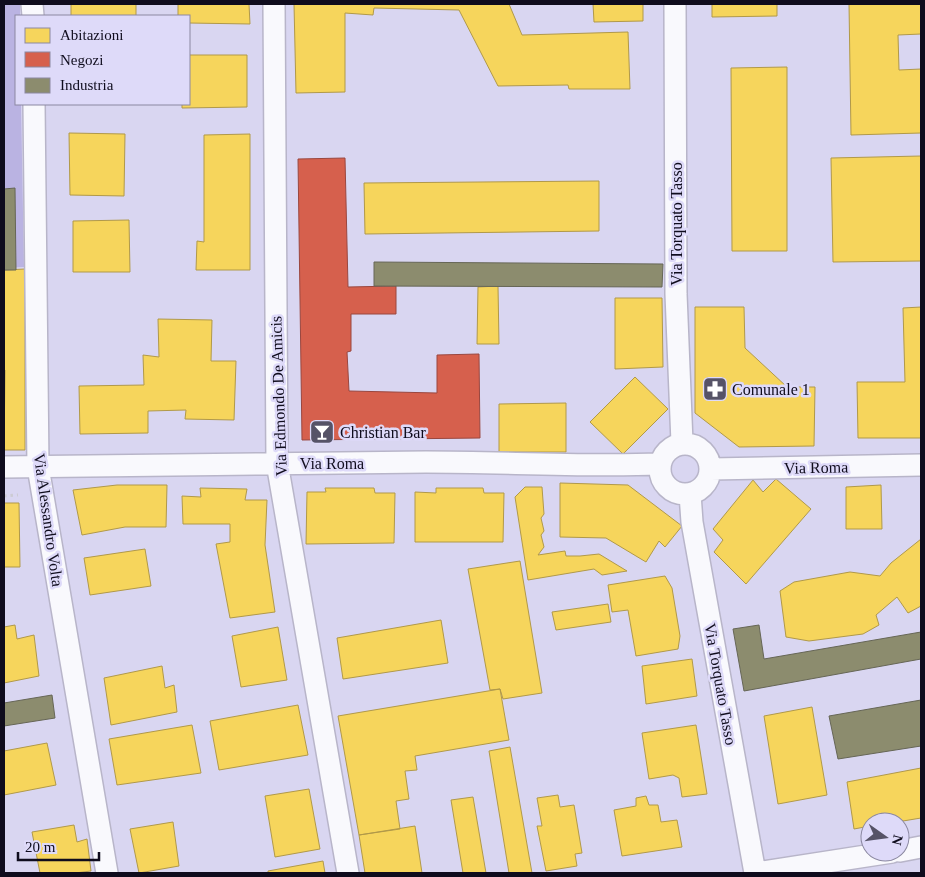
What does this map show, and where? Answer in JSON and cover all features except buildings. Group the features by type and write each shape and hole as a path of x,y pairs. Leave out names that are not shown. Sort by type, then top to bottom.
{"street":[{"name":"Via Edmondo De Amicis","path":"274,4 277,463 348,873"},
{"name":"Via Torquato Tasso","path":"674,4 676,294 682,443"},
{"name":"Via Alessandro Volta","path":"34,105 38,467 107,873"},
{"path":"682,443 693,444 702,450 708,458 711,469 708,479 702,488 690,494 672,491 664,484 660,474 660,464 664,454 672,447 682,443"},
{"name":"Via Roma","path":"4,467 464,462 660,464"},
{"name":"Via Roma","path":"711,469 921,465"},
{"name":"Via Torquato Tasso","path":"690,494 692,522 756,873"},
{"path":"756,873 860,857"}],"shaded area":[{"path":"4,4 20,4 20,15 15,15 15,105 21,105 24,267 4,268"}],"place":[{"name":"Comunale 1","path":"715,389"},
{"name":"Christian Bar","path":"322,432"}]}
